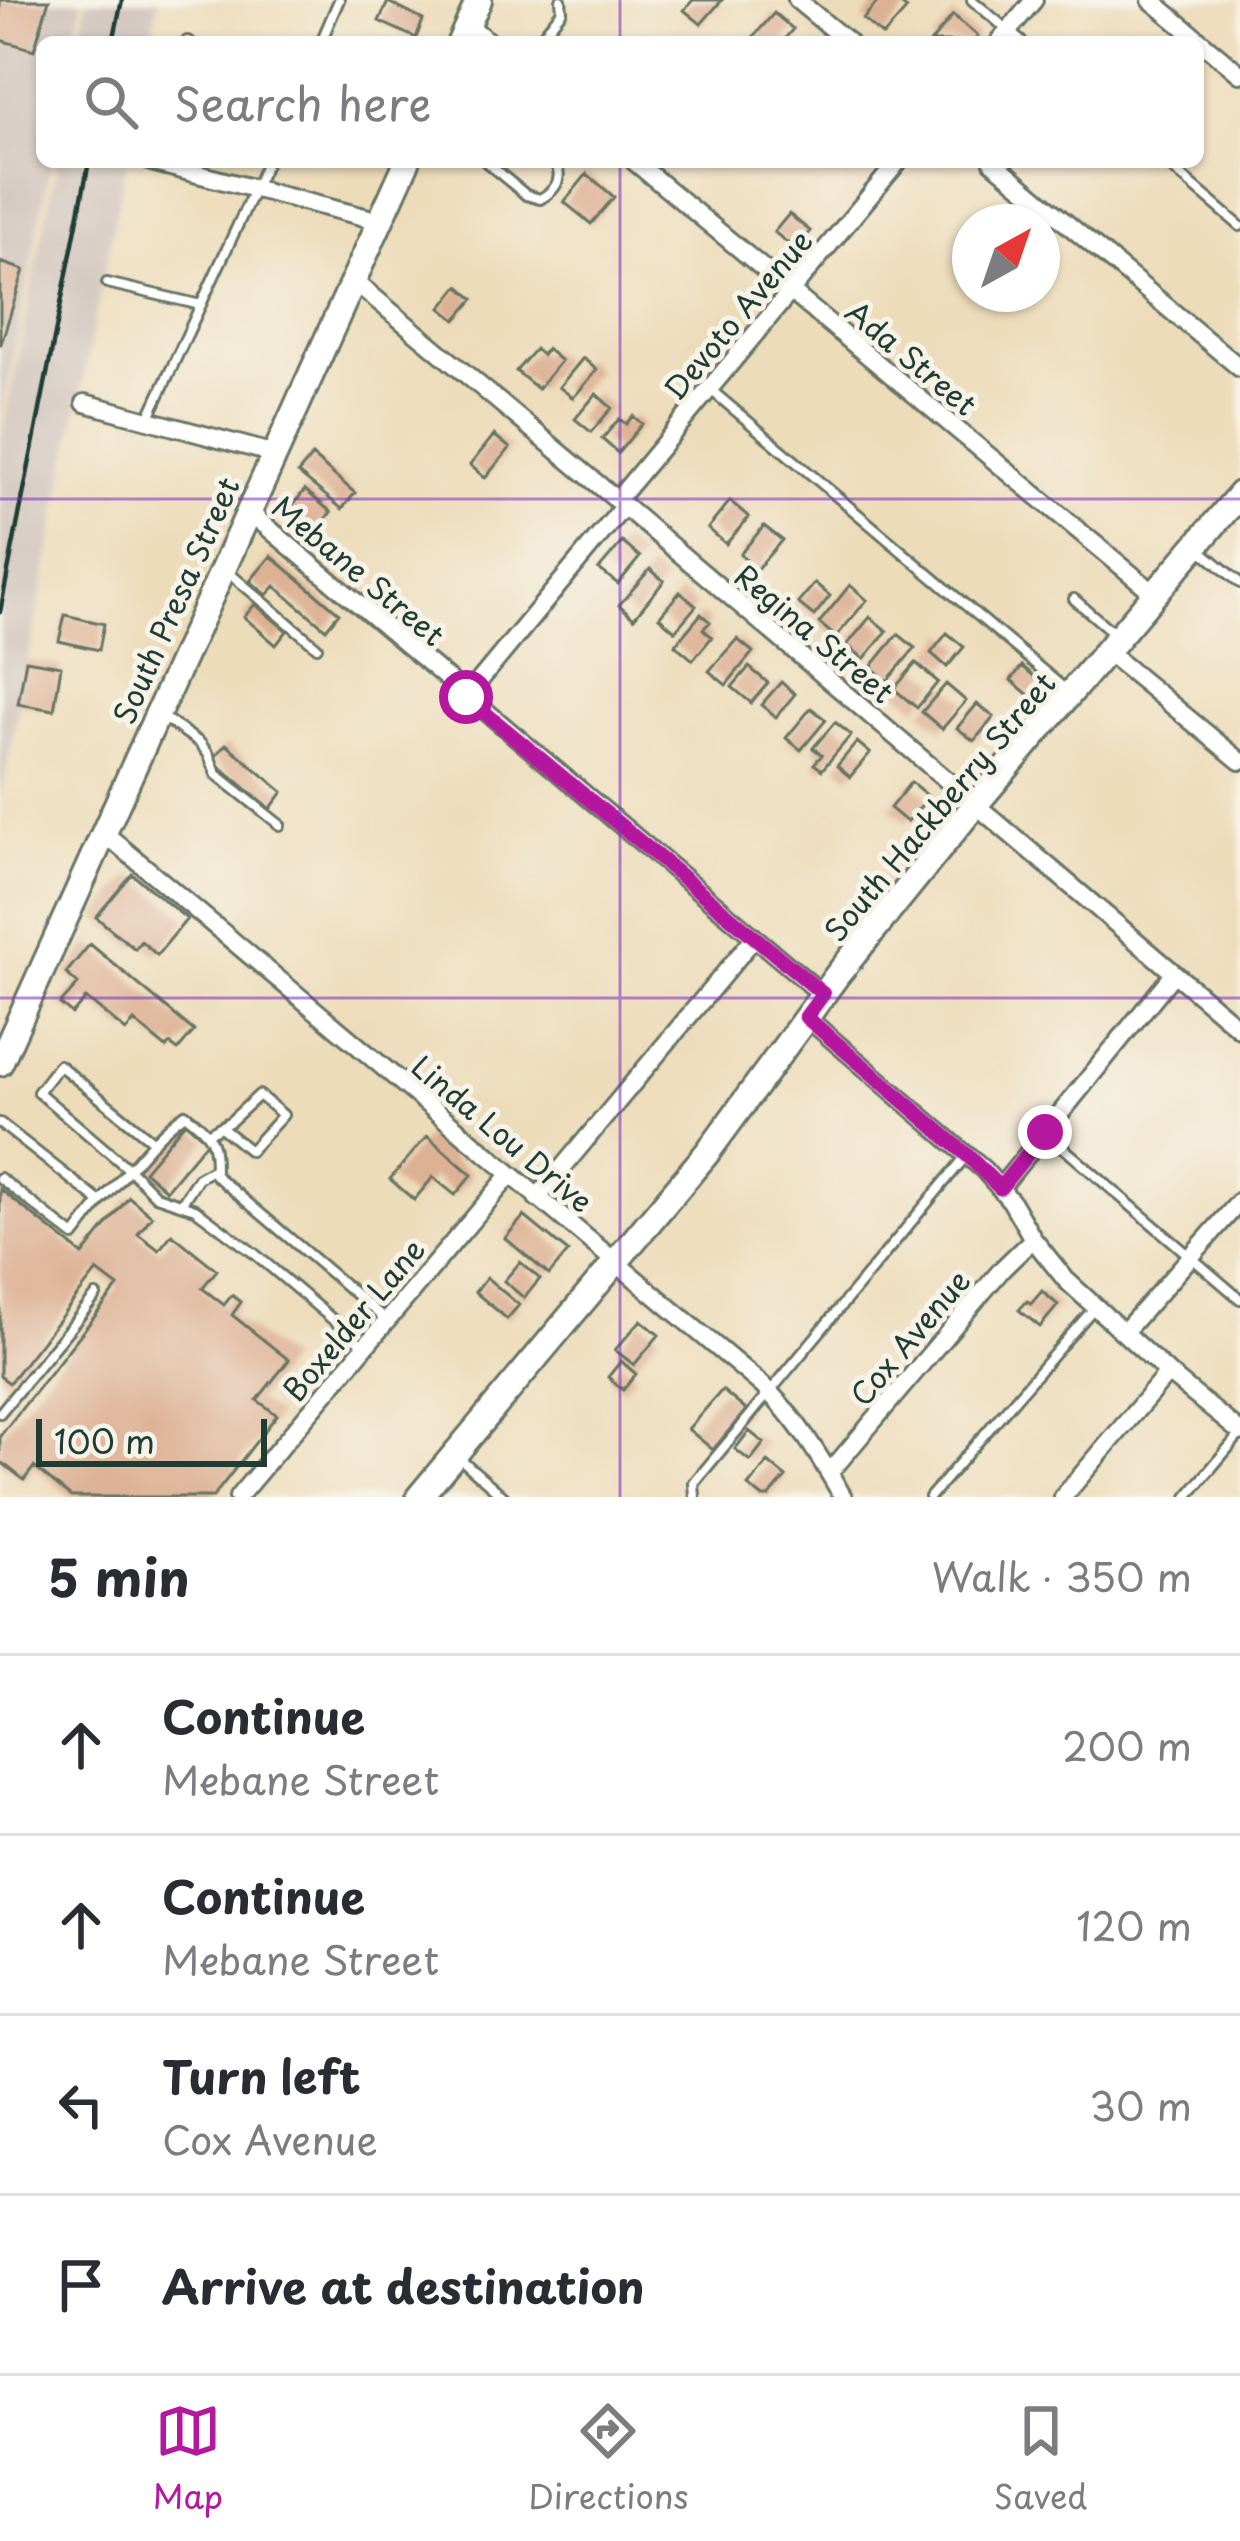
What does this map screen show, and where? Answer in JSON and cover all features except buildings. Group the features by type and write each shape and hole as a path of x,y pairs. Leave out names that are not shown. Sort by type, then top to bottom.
{"main road":[{"path":"464,33 479,0"},
{"name":"South Presa Street","path":"0,1063 403,168"},
{"name":"South Hackberry Street","path":"419,1497 707,1153 823,994 975,805 1240,494"}],"street":[{"path":"797,0 841,36"},
{"path":"1011,36 1034,0"},
{"path":"1151,0 1194,36"},
{"path":"1204,44 1240,74"},
{"path":"175,168 380,221"},
{"name":"Ada Street","path":"642,168 1155,594"},
{"name":"Devoto Avenue","path":"466,697 893,168"},
{"path":"1000,168 1240,368"},
{"name":"Regina Street","path":"353,280 1240,1028"},
{"path":"85,403 275,454"},
{"name":"Mebane Street","path":"248,511 823,994"},
{"path":"1112,644 1240,760"},
{"name":"Linda Lou Drive","path":"103,832 770,1392 798,1422 843,1497"},
{"path":"537,1198 754,938"},
{"path":"1000,1188 1174,974"},
{"path":"806,1017 967,1155 1000,1188 1066,1280 1240,1433"},
{"name":"Boxelder Lane","path":"238,1497 510,1175"},
{"path":"1125,1331 1240,1201"},
{"name":"Cox Avenue","path":"830,1472 1003,1268 1033,1240"},
{"path":"1063,1497 1168,1373"}],"lane":[{"path":"324,36 339,0"},
{"path":"542,36 562,11 561,0"},
{"path":"972,0 1008,36"},
{"path":"148,421 264,168"},
{"path":"493,168 526,195 540,200 552,193 560,179 556,168"},
{"path":"1172,168 1240,226"},
{"path":"107,283 201,305"},
{"path":"710,389 1070,693"},
{"path":"1196,546 1240,583"},
{"path":"222,568 317,647"},
{"path":"1074,598 1112,644"},
{"path":"157,713 200,743 216,774 280,825"},
{"path":"154,1142 59,1065 38,1092 156,1196 195,1209 365,1347"},
{"path":"209,1133 222,1128 259,1095 283,1115 250,1151 222,1128"},
{"path":"0,1178 74,1236 166,1127 185,1114 209,1133 215,1175 387,1321"},
{"path":"0,1123 100,1202"},
{"path":"1045,1132 1240,1299"},
{"path":"695,1497 694,1483 967,1155"},
{"path":"181,1204 198,1178 215,1168"},
{"path":"0,1413 96,1296"},
{"path":"930,1497 1096,1306"},
{"path":"1187,1497 1240,1433"},
{"path":"455,1454 504,1497"}],"shaded area":[{"path":"0,0 82,0 75,36 36,36 36,168 50,168 0,423"},
{"path":"87,0 158,0 151,36 80,36"},
{"path":"56,168 125,168 0,801 0,444"}],"railway":[{"path":"114,36 122,0"},
{"path":"0,612 88,168"}],"route":[{"path":"466,697 823,994 806,1017 1000,1188 1045,1132"}]}
